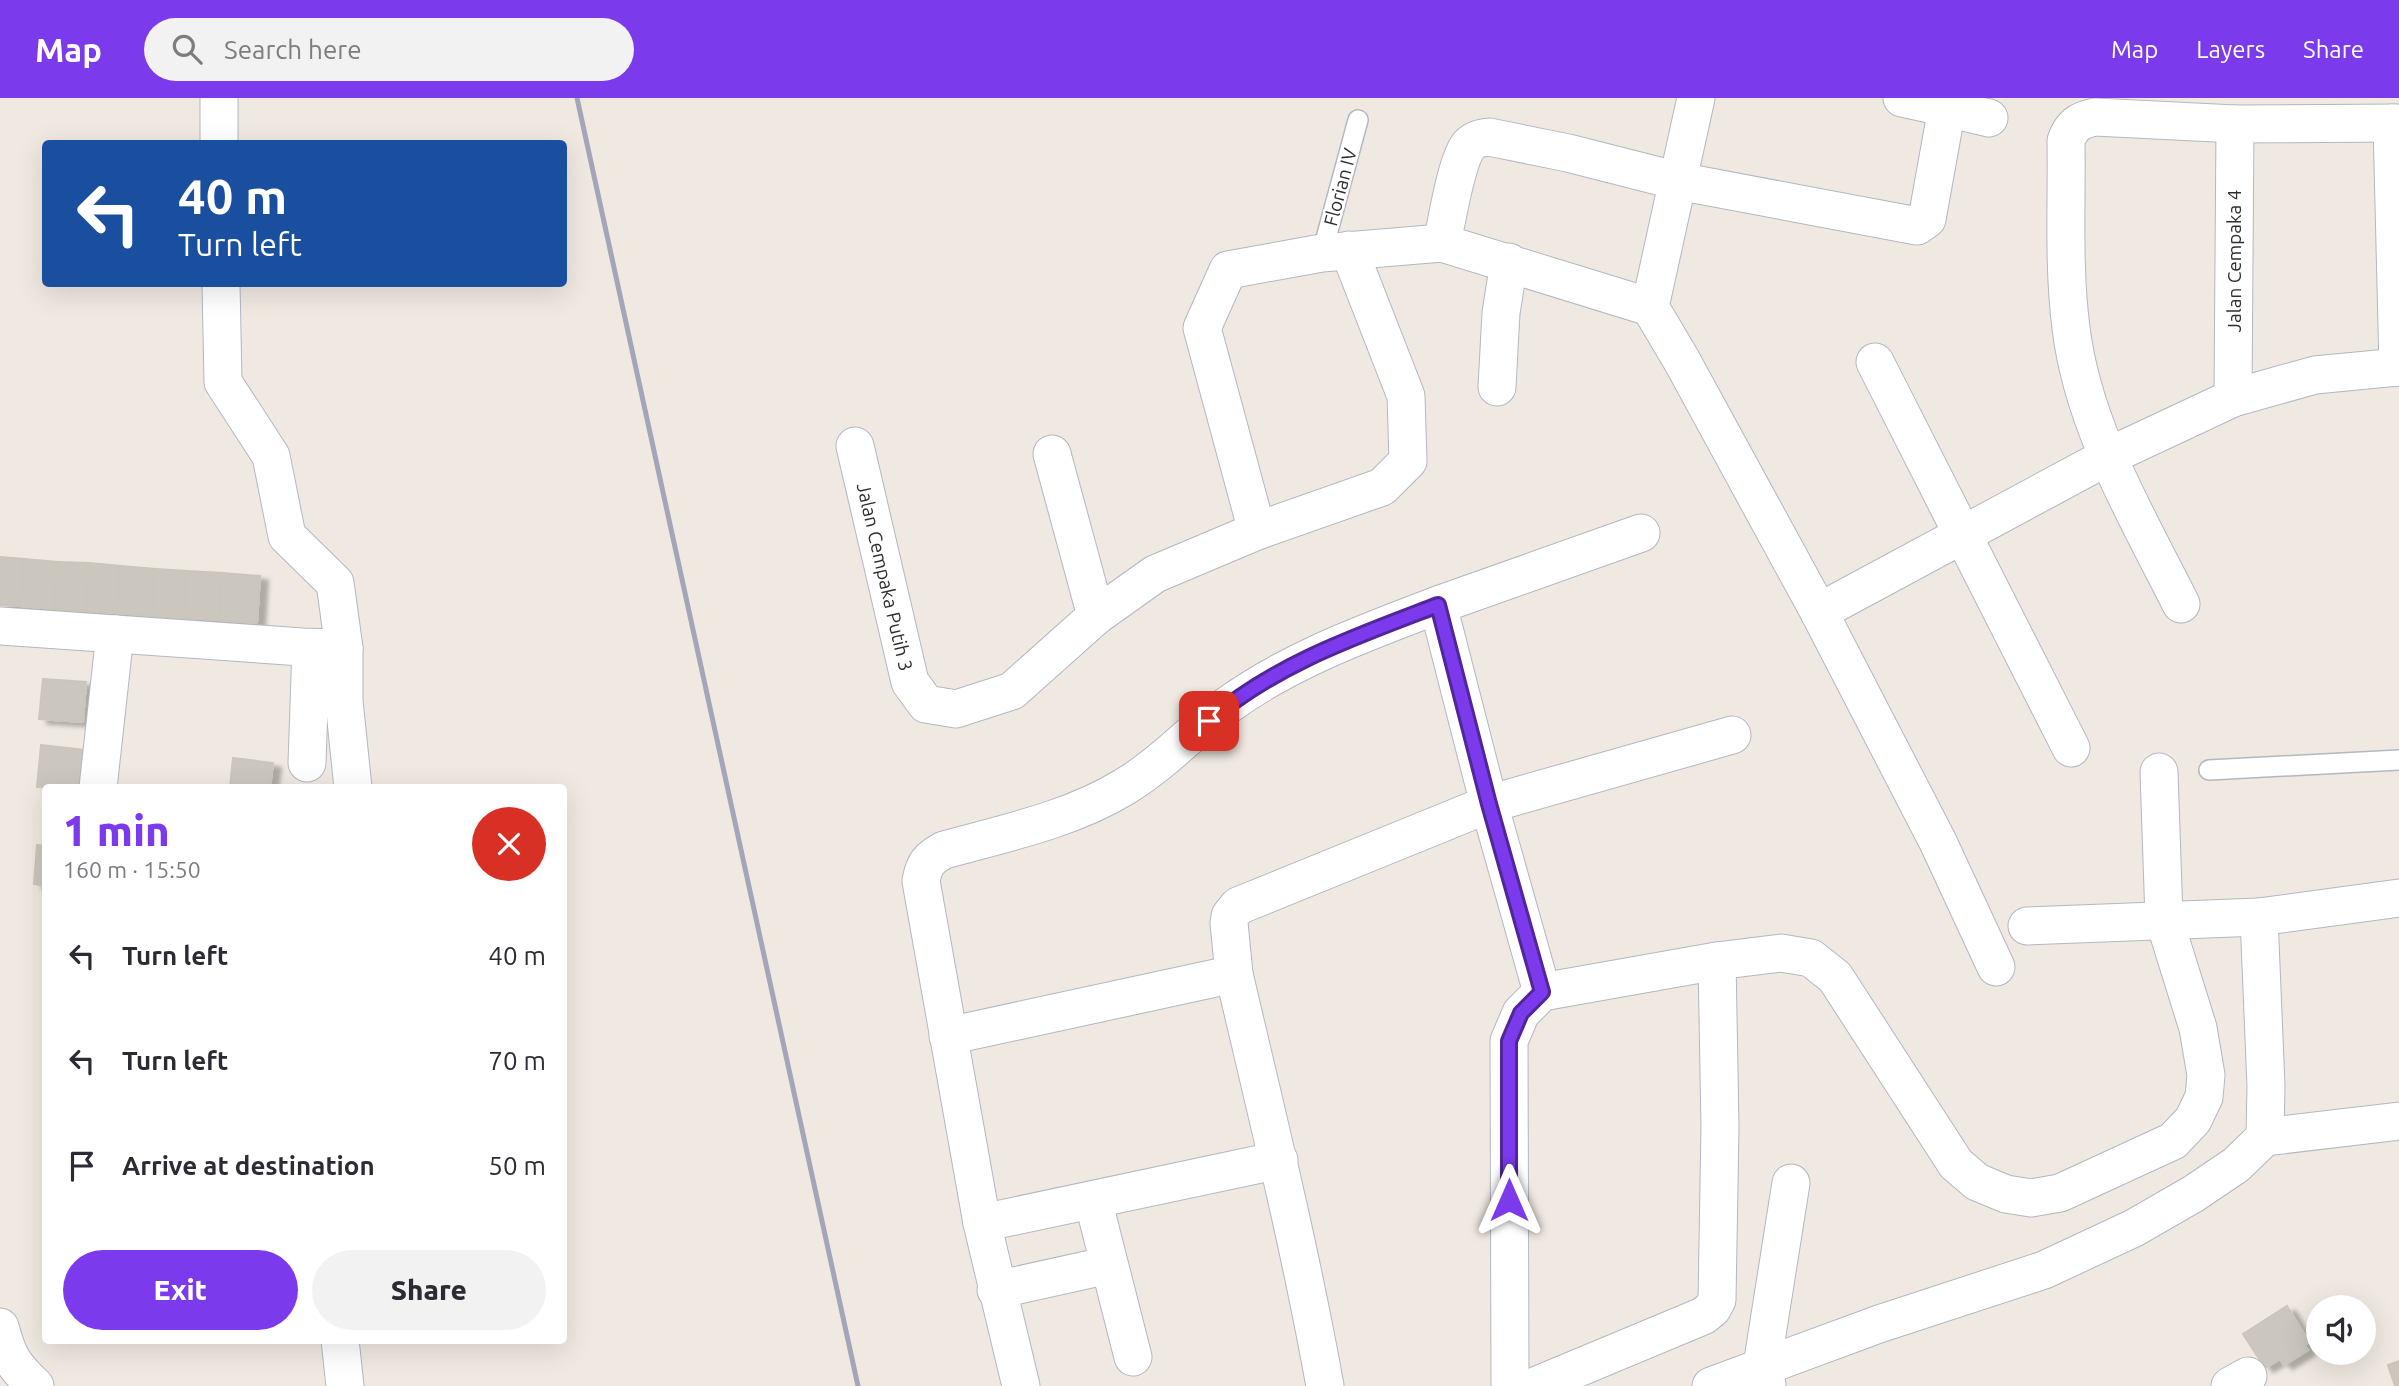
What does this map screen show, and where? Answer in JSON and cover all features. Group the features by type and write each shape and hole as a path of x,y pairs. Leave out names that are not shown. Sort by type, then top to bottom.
{"street":[{"path":"219,98 219,140"},
{"path":"1696,98 1650,307 1819,612 1938,842 1996,967"},
{"path":"1902,98 1989,118"},
{"path":"1442,243 1462,161 1471,143 1479,138 1489,137 1568,153 1678,181 1917,226 1927,219 1947,108"},
{"path":"1819,612 2107,457 2233,398 2315,375 2398,367 2396,123 2235,124 2095,117 2076,124 2069,131 2066,141 2068,285 2071,328 2080,374 2107,457 2181,604"},
{"name":"Jalan Cempaka 4","path":"2233,398 2235,124"},
{"path":"1257,531 1202,328 1228,270 1336,251 1442,243 1650,307"},
{"path":"1052,454 1096,616 1155,574 1257,531 1382,487 1408,461 1406,396 1336,251"},
{"path":"1497,387 1501,313 1509,262"},
{"path":"221,287 223,382 271,456 287,537 335,583 328,648 307,763"},
{"path":"1875,362 2071,748"},
{"name":"Jalan Cempaka Putih 3","path":"855,446 910,682 926,704 956,709 1012,691 1096,616"},
{"path":"1021,1386 982,1223 921,881 923,866 932,856 944,850 1077,811 1112,794 1161,763 1225,707 1265,680 1314,654 1438,605 1641,533"},
{"path":"1438,605 1489,804 1542,992"},
{"path":"0,626 328,648"},
{"path":"98,784 115,634"},
{"path":"328,648 344,701 353,784"},
{"path":"1325,1386 1279,1160 1234,974 1230,916 1238,906 1489,804 1732,735"},
{"path":"1510,1386 1509,1041 1521,1013 1542,992 1717,961 1781,953 1811,958 1835,977 1956,1164 1977,1182 2006,1194 2031,1198 2060,1193 2173,1141 2193,1120 2204,1097 2206,1075 2198,1028 2164,919 2159,772"},
{"path":"2027,926 2232,917 2399,898"},
{"path":"2232,917 2266,1086 2265,1137"},
{"path":"1535,1386 1703,1316 1712,1309 1717,1300 1720,1127 1717,961"},
{"path":"947,1036 1234,974"},
{"path":"1711,1386 1765,1376 1879,1324 2045,1270 2134,1228 2193,1194 2236,1165 2265,1137 2399,1121"},
{"path":"982,1223 1279,1160"},
{"path":"1765,1376 1791,1183"},
{"path":"1093,1200 1133,1357"},
{"path":"996,1290 1109,1265"},
{"path":"0,1327 8,1356 35,1386"},
{"path":"340,1344 345,1386"}],"lane":[{"name":"Florian IV","path":"1336,251 1358,120"},
{"path":"2208,770 2399,760"}],"building":[{"path":"0,557 24,559 21,606 0,605"},
{"path":"24,559 57,562 54,609 21,606"},
{"path":"57,562 89,563 86,611 54,609"},
{"path":"89,563 120,566 117,613 86,611"},
{"path":"120,566 155,569 152,616 117,613"},
{"path":"155,569 187,571 184,618 152,616"},
{"path":"187,571 222,573 219,620 184,618"},
{"path":"222,573 260,576 257,623 219,620"},
{"path":"43,679 86,682 83,722 39,719"},
{"path":"41,745 84,750 80,784 42,784 42,787 37,787"},
{"path":"233,758 273,763 270,784 230,784"},
{"path":"37,845 42,846 42,885 34,884"},
{"path":"2287,1306 2306,1337 2306,1351 2284,1365 2280,1359 2265,1368 2243,1334"},
{"path":"2399,1361 2399,1386 2395,1386 2388,1365"}],"railway":[{"path":"577,98 858,1386"}],"route":[{"path":"1209,721 1265,680 1314,654 1438,605 1489,804 1542,992 1521,1013 1509,1041 1509,1200"}]}
